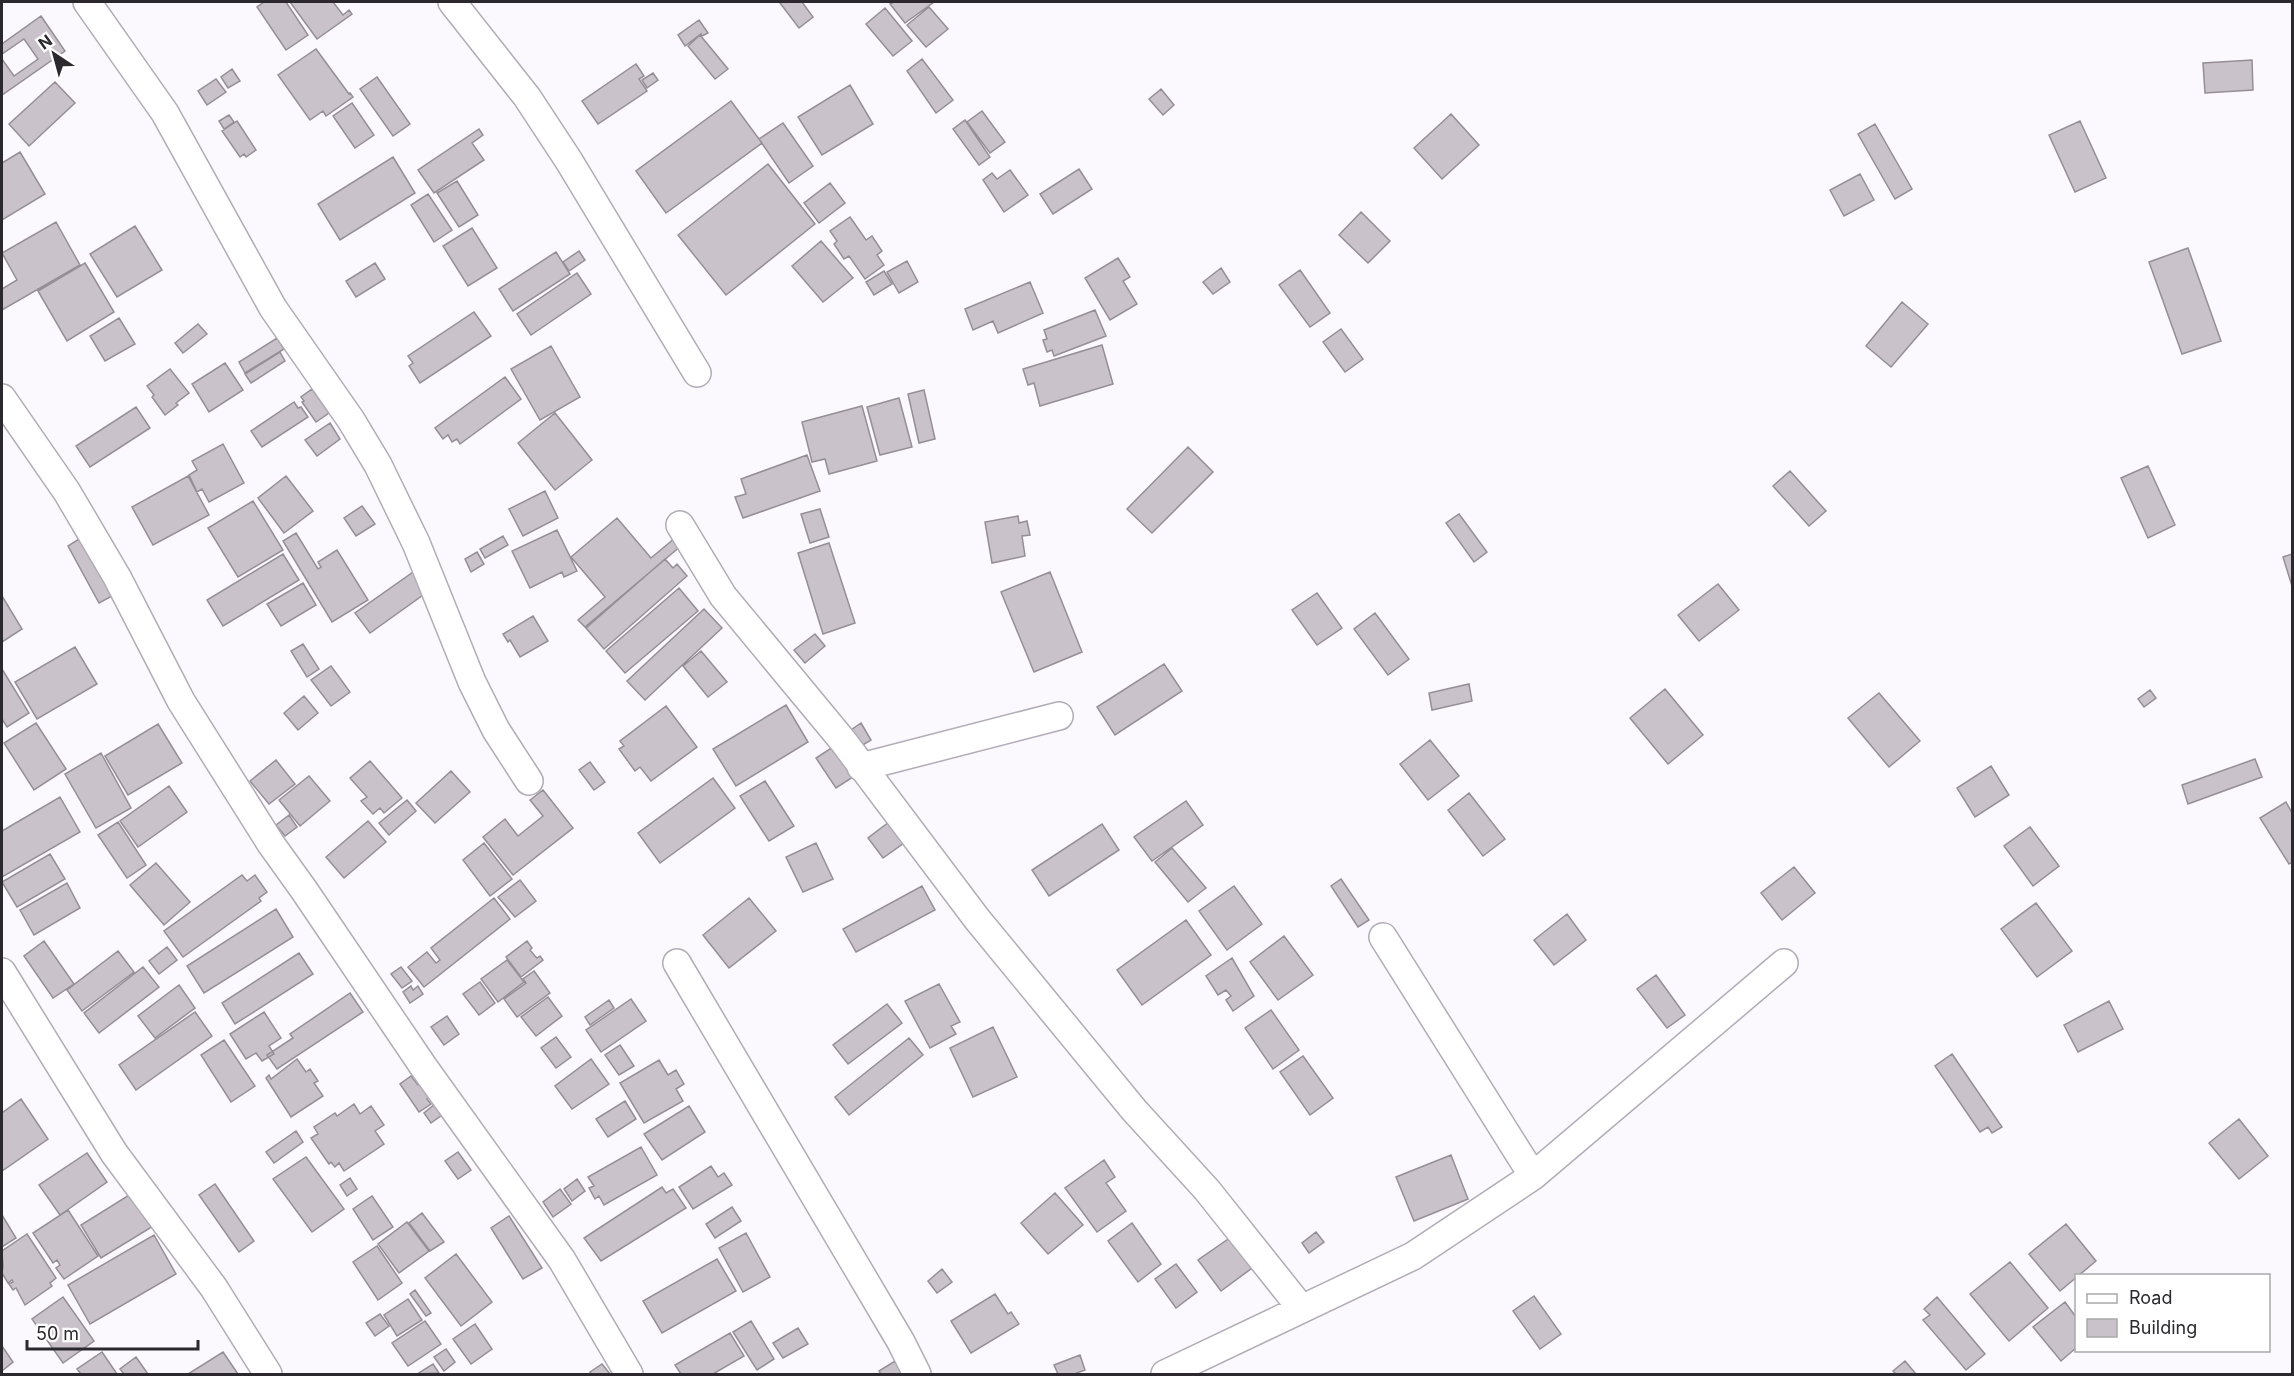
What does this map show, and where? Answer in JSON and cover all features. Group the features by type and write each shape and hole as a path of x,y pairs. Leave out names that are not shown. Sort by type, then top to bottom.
{"street":[{"path":"87,2 165,113 273,308 351,420 378,465 416,543 472,682 496,730 529,781"},
{"path":"452,2 527,97 569,161 697,373"},
{"path":"2,398 67,492 117,577 181,701 271,844 423,1066 562,1260 629,1374"},
{"path":"680,525 723,597 843,741 984,928 1134,1110 1207,1190 1301,1308"},
{"path":"861,767 1059,716"},
{"path":"1383,937 1533,1176"},
{"path":"677,963 917,1374"},
{"path":"1165,1374 1413,1256 1533,1176 1784,963"},
{"path":"2,972 114,1153 214,1288 268,1374"}],"building":[{"path":"264,2 286,2 308,35 286,50 257,7"},
{"path":"290,2 333,2 343,15 349,10 352,14 317,39"},
{"path":"802,2 813,17 799,28 780,3"},
{"path":"894,2 934,2 905,23 890,4"},
{"path":"929,7 948,29 926,47 907,25"},
{"path":"885,8 912,41 893,56 866,24"},
{"path":"41,16 65,51 2,95 2,59 14,76 38,59 24,39 2,54 2,44"},
{"path":"699,20 708,33 702,36 701,34 685,46 678,35"},
{"path":"700,35 728,69 715,79 688,46"},
{"path":"316,49 353,97 326,116 323,111 310,120 278,75"},
{"path":"922,59 953,100 936,113 907,71"},
{"path":"2252,60 2253,90 2205,93 2203,63"},
{"path":"636,64 644,76 639,79 647,91 598,124 582,101"},
{"path":"232,69 240,81 228,88 221,77"},
{"path":"653,73 658,80 647,88 642,80"},
{"path":"377,77 410,124 393,136 360,89"},
{"path":"216,79 226,92 207,105 198,91"},
{"path":"55,82 75,103 29,146 9,124"},
{"path":"850,85 873,124 822,155 798,117"},
{"path":"1161,89 1174,105 1163,115 1149,99"},
{"path":"731,101 762,143 666,213 636,171"},
{"path":"352,103 374,135 355,148 333,116"},
{"path":"982,111 1005,142 990,153 967,122"},
{"path":"1451,114 1479,145 1442,179 1414,148"},
{"path":"229,115 234,122 224,129 219,121"},
{"path":"965,120 990,157 979,165 953,129"},
{"path":"237,121 256,150 246,157 244,154 240,157 222,131"},
{"path":"2080,121 2106,178 2075,192 2049,135"},
{"path":"783,123 813,166 789,183 759,139"},
{"path":"1875,124 1912,189 1895,199 1858,134"},
{"path":"479,129 483,135 472,143 484,160 434,193 418,170"},
{"path":"20,152 45,194 2,220 2,163"},
{"path":"393,157 415,193 340,240 318,204"},
{"path":"768,164 815,224 726,295 678,235"},
{"path":"1079,169 1092,189 1053,214 1040,194"},
{"path":"1010,170 1028,195 1004,212 983,180 992,173 997,179"},
{"path":"1860,174 1874,200 1844,216 1830,190"},
{"path":"457,181 478,215 459,227 437,193"},
{"path":"830,183 845,203 819,223 804,203"},
{"path":"428,194 452,230 434,242 411,205"},
{"path":"1361,212 1390,241 1368,263 1339,235"},
{"path":"850,217 866,240 872,236 882,251 877,255 884,265 865,279 849,256 844,259 834,244 837,241 830,231"},
{"path":"56,222 80,265 2,310 2,289 17,280 2,253"},
{"path":"135,226 162,270 117,297 90,254"},
{"path":"472,228 497,268 468,286 443,246"},
{"path":"821,241 853,278 823,302 792,266"},
{"path":"2188,248 2221,341 2182,354 2149,262"},
{"path":"579,251 585,260 569,271 563,262"},
{"path":"556,252 570,274 513,311 499,289"},
{"path":"1118,258 1130,277 1123,281 1137,304 1110,320 1085,278"},
{"path":"907,261 918,282 899,293 887,272"},
{"path":"85,263 114,312 67,341 38,291"},
{"path":"375,263 385,279 356,297 346,281"},
{"path":"1221,268 1230,282 1213,294 1203,282"},
{"path":"1300,270 1330,313 1310,327 1279,285"},
{"path":"884,271 892,284 874,295 866,282"},
{"path":"577,273 591,294 531,335 517,314"},
{"path":"1030,282 1043,313 998,333 993,321 973,330 965,309"},
{"path":"1902,302 1928,324 1891,367 1866,346"},
{"path":"1095,310 1106,336 1054,356 1052,350 1047,352 1043,340 1047,339 1044,330"},
{"path":"474,312 491,336 420,383 409,366 413,363 408,356"},
{"path":"119,318 135,344 105,361 90,336"},
{"path":"198,324 207,334 183,353 175,343"},
{"path":"1341,329 1363,359 1345,372 1323,342"},
{"path":"277,338 284,349 245,373 239,362"},
{"path":"1102,345 1113,384 1040,406 1034,383 1028,385 1023,369"},
{"path":"551,346 580,397 540,420 511,369"},
{"path":"280,352 285,361 251,383 245,374"},
{"path":"225,363 243,390 209,412 192,384"},
{"path":"170,369 189,393 165,415 147,386"},
{"path":"505,377 521,399 460,444 457,439 452,442 448,435 443,439 435,428"},
{"path":"312,389 329,413 316,422 301,397"},
{"path":"924,390 935,439 919,443 908,394"},
{"path":"899,398 912,447 880,455 867,407"},
{"path":"294,402 308,417 262,447 251,431"},
{"path":"862,406 877,461 829,474 825,459 812,462 802,422"},
{"path":"136,407 150,428 90,467 76,446"},
{"path":"555,413 592,460 555,490 518,443"},
{"path":"330,423 340,439 317,456 305,440"},
{"path":"223,444 244,483 209,502 202,489 197,492 189,475 197,470 192,461"},
{"path":"1188,447 1213,472 1152,533 1127,509"},
{"path":"807,455 820,491 743,518 735,497 746,494 741,479"},
{"path":"2148,466 2175,525 2148,538 2121,478"},
{"path":"1790,471 1826,511 1809,526 1773,486"},
{"path":"188,476 209,515 153,545 132,507"},
{"path":"286,476 313,511 284,533 258,498"},
{"path":"545,491 558,518 523,536 509,509"},
{"path":"253,501 283,550 238,577 208,528"},
{"path":"362,506 375,524 356,536 344,518"},
{"path":"820,509 829,537 810,543 801,514"},
{"path":"1459,514 1487,552 1474,562 1446,523"},
{"path":"1018,516 1019,523 1027,521 1030,535 1022,536 1025,556 992,563 985,522"},
{"path":"617,518 651,558 675,538 682,545 585,627 578,620 605,597 571,557"},
{"path":"557,530 577,571 564,577 562,572 530,588 512,551"},
{"path":"296,533 318,569 321,567 318,562 337,550 368,600 332,622 283,541"},
{"path":"503,536 508,545 485,558 480,549"},
{"path":"82,537 114,595 99,603 68,546"},
{"path":"829,543 855,623 823,634 798,553"},
{"path":"477,552 484,564 471,572 465,559"},
{"path":"283,554 299,580 223,626 207,600"},
{"path":"2292,554 2292,586 2283,557"},
{"path":"665,559 673,568 677,564 687,576 604,649 586,628"},
{"path":"416,570 430,590 370,633 355,613"},
{"path":"1050,572 1082,652 1034,672 1001,592"},
{"path":"303,583 316,605 281,626 267,604"},
{"path":"1718,584 1739,610 1699,641 1678,615"},
{"path":"679,588 698,611 625,673 606,651"},
{"path":"1317,593 1342,628 1317,645 1292,610"},
{"path":"2,596 22,629 2,642"},
{"path":"704,609 722,628 645,700 627,681"},
{"path":"1375,613 1409,659 1388,675 1354,629"},
{"path":"533,616 548,641 520,657 510,640 508,642 503,634"},
{"path":"815,634 825,646 805,663 794,650"},
{"path":"303,644 319,669 307,677 291,651"},
{"path":"75,647 97,684 37,719 15,682"},
{"path":"701,651 727,682 708,697 683,666"},
{"path":"1164,664 1182,691 1115,735 1097,707"},
{"path":"331,666 350,692 331,706 311,680"},
{"path":"2,669 29,713 7,727 2,719"},
{"path":"1469,684 1472,701 1432,710 1429,693"},
{"path":"1665,689 1703,735 1668,764 1630,718"},
{"path":"2150,690 2156,698 2144,707 2138,699"},
{"path":"1879,693 1920,741 1889,767 1848,718"},
{"path":"304,696 318,713 298,730 284,713"},
{"path":"786,705 808,742 736,786 713,749"},
{"path":"666,706 697,747 651,781 640,767 635,771 619,749 624,746 620,741"},
{"path":"36,723 66,769 34,790 4,743"},
{"path":"861,723 871,740 858,748 848,732"},
{"path":"158,724 182,763 128,795 105,756"},
{"path":"1430,740 1459,776 1428,800 1400,764"},
{"path":"836,745 856,775 836,788 816,758"},
{"path":"101,753 131,808 96,828 65,774"},
{"path":"2255,759 2262,777 2188,804 2182,785"},
{"path":"276,760 295,784 269,804 250,781"},
{"path":"370,761 402,798 384,813 380,808 373,814 361,801 367,797 350,778"},
{"path":"590,762 605,782 594,790 579,770"},
{"path":"1991,766 2009,795 1975,817 1957,788"},
{"path":"451,771 470,792 435,823 416,803"},
{"path":"309,776 330,801 300,826 279,800"},
{"path":"713,778 735,808 660,863 638,833"},
{"path":"765,781 794,826 769,841 740,796"},
{"path":"169,786 187,812 138,847 120,821"},
{"path":"543,790 573,828 513,875 483,837 505,819 518,836 543,816 530,800"},
{"path":"1469,793 1505,839 1483,856 1448,810"},
{"path":"60,797 80,832 2,877 2,831"},
{"path":"407,800 416,811 389,835 379,823"},
{"path":"1186,801 1203,825 1152,861 1134,837"},
{"path":"2286,802 2292,813 2292,862 2289,864 2260,818"},
{"path":"289,815 297,827 285,836 276,825"},
{"path":"368,821 386,842 344,878 326,857"},
{"path":"118,822 146,865 127,878 98,835"},
{"path":"889,822 904,843 883,858 868,838"},
{"path":"1102,824 1119,850 1049,896 1032,870"},
{"path":"2030,827 2059,866 2033,886 2004,846"},
{"path":"484,843 512,879 490,896 463,860"},
{"path":"816,843 833,879 803,892 786,857"},
{"path":"1172,848 1206,888 1188,902 1155,862"},
{"path":"50,854 65,879 17,907 2,882"},
{"path":"156,863 190,902 164,925 130,885"},
{"path":"1794,867 1815,893 1782,920 1761,893"},
{"path":"242,875 247,881 255,875 267,892 259,898 261,901 183,957 164,931"},
{"path":"1341,879 1369,920 1358,927 1331,886"},
{"path":"520,880 536,901 515,917 498,897"},
{"path":"67,883 80,908 34,935 20,910"},
{"path":"922,886 935,910 856,952 843,929"},
{"path":"1234,886 1262,924 1227,950 1199,911"},
{"path":"494,898 510,919 424,987 408,967 427,952 436,963 440,960 431,948"},
{"path":"749,898 776,931 729,968 703,935"},
{"path":"2036,903 2072,951 2037,977 2001,929"},
{"path":"276,909 293,937 204,993 187,966"},
{"path":"1567,914 1586,940 1554,965 1534,940"},
{"path":"1186,920 1211,955 1142,1005 1117,970"},
{"path":"1284,936 1313,975 1278,1000 1250,962"},
{"path":"44,941 74,984 53,998 24,956"},
{"path":"527,941 535,956 537,958 540,956 543,960 521,977 506,957"},
{"path":"167,947 177,960 159,974 149,961"},
{"path":"118,951 134,972 82,1011 67,990"},
{"path":"299,953 313,974 235,1024 222,1003"},
{"path":"1232,958 1254,996 1233,1011 1226,1000 1231,996 1226,990 1218,995 1206,976"},
{"path":"507,960 524,982 498,1002 481,979"},
{"path":"143,967 159,987 99,1033 84,1013"},
{"path":"401,967 412,981 402,988 391,974"},
{"path":"534,971 550,993 517,1017 504,999 526,983 523,979"},
{"path":"1656,975 1685,1015 1667,1028 1637,989"},
{"path":"480,982 495,1003 479,1015 463,994"},
{"path":"939,984 960,1022 951,1026 956,1034 930,1048 905,1001"},
{"path":"179,985 195,1008 155,1038 138,1016"},
{"path":"411,986 413,990 418,986 423,994 410,1003 403,992"},
{"path":"350,993 363,1012 277,1069 267,1055 293,1038 290,1034"},
{"path":"548,997 562,1016 536,1036 521,1017"},
{"path":"631,999 646,1021 601,1052 586,1030"},
{"path":"609,1000 614,1008 590,1025 585,1017"},
{"path":"2109,1001 2123,1029 2078,1052 2064,1025"},
{"path":"887,1004 902,1023 848,1064 833,1045"},
{"path":"1271,1010 1299,1050 1273,1069 1245,1028"},
{"path":"195,1012 212,1036 136,1090 119,1065"},
{"path":"264,1012 281,1038 269,1046 274,1054 262,1061 256,1053 246,1059 230,1034"},
{"path":"447,1016 459,1034 444,1045 431,1027"},
{"path":"993,1027 1017,1077 973,1097 950,1048"},
{"path":"556,1037 571,1057 556,1068 541,1048"},
{"path":"909,1038 923,1055 849,1115 835,1097"},
{"path":"224,1040 255,1086 231,1102 201,1055"},
{"path":"620,1045 634,1066 619,1075 605,1055"},
{"path":"1952,1054 2002,1127 1992,1133 1988,1127 1980,1132 1935,1066"},
{"path":"1303,1056 1333,1098 1310,1115 1280,1072"},
{"path":"297,1059 306,1072 310,1069 318,1081 314,1083 323,1096 291,1117 266,1078 269,1075 271,1079"},
{"path":"591,1059 609,1084 572,1109 555,1086"},
{"path":"659,1060 668,1075 676,1070 684,1084 676,1089 683,1101 644,1123 620,1083"},
{"path":"411,1076 418,1085 422,1082 432,1096 427,1099 431,1104 419,1112 400,1084"},
{"path":"21,1099 48,1139 2,1171 2,1113"},
{"path":"625,1101 636,1119 608,1137 596,1119"},
{"path":"354,1104 360,1114 371,1106 384,1125 375,1131 384,1144 344,1171 339,1163 335,1167 331,1162 329,1164 311,1138 318,1134 314,1127 335,1113 337,1116"},
{"path":"435,1104 442,1115 431,1123 424,1113"},
{"path":"689,1106 705,1132 662,1160 644,1134"},
{"path":"2239,1119 2268,1156 2239,1179 2209,1143"},
{"path":"296,1131 303,1142 274,1163 266,1152"},
{"path":"641,1147 657,1175 604,1205 599,1196 595,1199 589,1188 594,1186 588,1177"},
{"path":"458,1152 471,1170 458,1179 445,1161"},
{"path":"87,1153 107,1182 60,1215 39,1185"},
{"path":"1451,1155 1468,1199 1414,1221 1396,1177"},
{"path":"306,1157 344,1209 312,1232 273,1179"},
{"path":"1104,1160 1115,1177 1106,1183 1126,1211 1097,1232 1065,1188"},
{"path":"711,1166 718,1177 724,1173 732,1185 693,1209 679,1187"},
{"path":"350,1178 357,1189 347,1196 340,1185"},
{"path":"577,1179 585,1191 572,1201 564,1189"},
{"path":"215,1184 254,1241 239,1252 199,1195"},
{"path":"662,1187 666,1193 673,1189 686,1208 601,1261 584,1238"},
{"path":"560,1189 571,1204 553,1217 543,1202"},
{"path":"134,1192 155,1225 101,1258 81,1225"},
{"path":"1055,1193 1083,1225 1048,1254 1021,1223"},
{"path":"372,1196 393,1227 373,1240 353,1209"},
{"path":"732,1207 741,1221 715,1238 706,1224"},
{"path":"68,1210 98,1256 64,1279 56,1268 60,1265 57,1260 53,1263 33,1233"},
{"path":"422,1213 444,1242 430,1251 409,1223"},
{"path":"2,1215 16,1238 2,1247"},
{"path":"509,1216 542,1268 523,1279 491,1228"},
{"path":"407,1222 429,1251 399,1273 378,1244"},
{"path":"1132,1223 1161,1264 1138,1282 1108,1241"},
{"path":"2066,1224 2096,1261 2080,1274 2075,1274 2075,1278 2060,1291 2029,1254"},
{"path":"1316,1232 1324,1242 1309,1253 1302,1243"},
{"path":"746,1233 770,1277 743,1292 719,1248"},
{"path":"1237,1233 1259,1263 1221,1291 1198,1260"},
{"path":"27,1234 56,1278 50,1283 52,1286 25,1305 16,1288 13,1290 9,1284 13,1282 12,1280 8,1283 2,1273 2,1251"},
{"path":"154,1235 176,1274 90,1324 68,1285"},
{"path":"377,1246 402,1283 378,1300 353,1262"},
{"path":"456,1254 492,1302 461,1326 425,1278"},
{"path":"717,1259 736,1291 662,1333 643,1301"},
{"path":"2010,1262 2048,1308 2009,1341 1970,1294"},
{"path":"1176,1264 1197,1292 1176,1308 1155,1279"},
{"path":"942,1269 952,1282 937,1293 928,1281"},
{"path":"415,1290 431,1313 426,1316 410,1294"},
{"path":"995,1294 1008,1314 1011,1312 1019,1324 971,1353 951,1321"},
{"path":"1534,1296 1561,1334 1540,1349 1513,1311"},
{"path":"63,1297 94,1341 63,1363 32,1319"},
{"path":"1937,1297 1985,1354 1966,1370 1923,1320 1930,1315 1924,1309"},
{"path":"408,1299 422,1320 397,1336 384,1315"},
{"path":"2065,1302 2075,1316 2075,1349 2061,1361 2033,1327"},
{"path":"380,1314 389,1326 375,1336 366,1323"},
{"path":"425,1321 441,1344 408,1366 392,1343"},
{"path":"751,1321 774,1359 757,1370 733,1332"},
{"path":"475,1324 492,1349 471,1364 453,1339"},
{"path":"798,1328 808,1344 783,1358 773,1343"},
{"path":"730,1333 744,1356 713,1374 681,1374 675,1365"},
{"path":"2,1346 13,1362 2,1371"},
{"path":"446,1349 455,1362 444,1371 434,1357"},
{"path":"102,1352 117,1374 81,1374 77,1369"},
{"path":"223,1352 238,1374 188,1374"},
{"path":"1080,1355 1085,1370 1074,1374 1058,1374 1054,1365"},
{"path":"136,1357 148,1374 124,1374 120,1369"},
{"path":"895,1361 903,1374 881,1374 879,1371"},
{"path":"1905,1361 1916,1374 1896,1374 1893,1371"},
{"path":"433,1364 439,1373 417,1374"},
{"path":"602,1364 610,1374 590,1372"}]}
